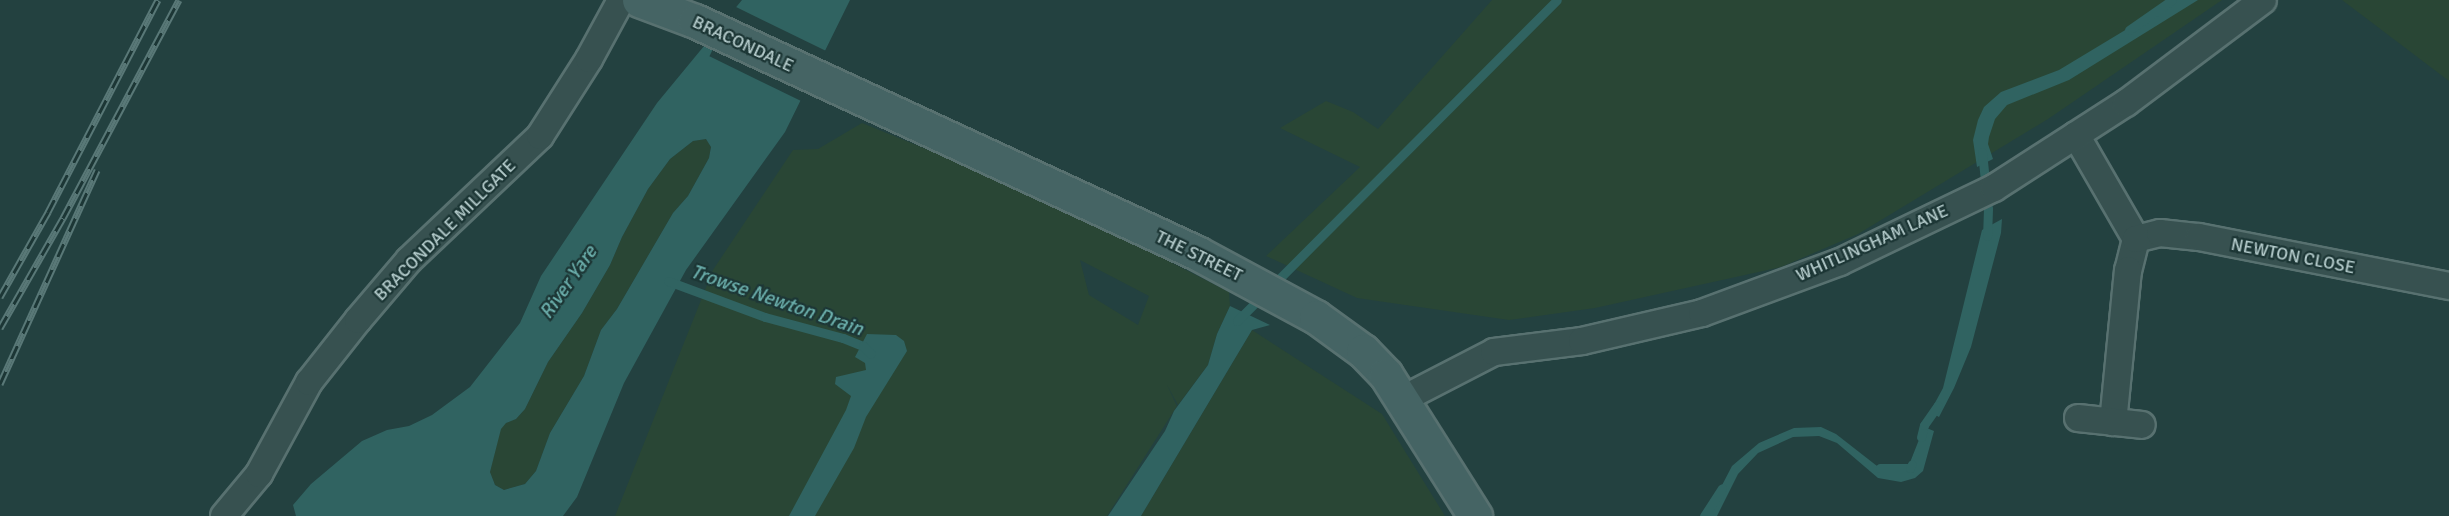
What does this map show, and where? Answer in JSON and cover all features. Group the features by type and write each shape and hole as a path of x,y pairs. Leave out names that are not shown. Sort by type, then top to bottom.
{"street":[{"name":"BRACONDALE MILLGATE","path":"224,516 259,474 309,382 358,320 410,260 540,135 589,59 621,0"},
{"name":"BRACONDALE","path":"639,0 714,30 846,91"},
{"name":"WHITLINGHAM LANE","path":"1403,399 1494,352 1581,341 1702,313 1840,262 1986,192 2161,78 2263,0"},
{"name":"THE STREET","path":"846,91 1197,253 1316,317 1363,351 1386,375 1475,516"},
{"path":"2076,135 2136,239 2128,270 2112,422"},
{"name":"NEWTON CLOSE","path":"2136,239 2160,233 2199,237 2449,286"},
{"path":"2078,418 2142,425"}],"green space":[{"path":"1492,0 2222,0 2048,119 1858,234 1781,267 1595,308 1509,320 1357,298 1266,256 1360,167 1280,128 1326,101 1353,112 1378,129"},
{"path":"2342,0 2449,0 2449,81"},
{"path":"862,123 1039,195 1229,292 1230,306 1217,334 1208,365 1178,405 1167,385 1177,406 1107,516 615,516 713,270 793,150 818,149","holes":["1080,260 1149,296 1138,325 1089,295"]},
{"path":"706,139 711,147 709,158 688,196 673,213 617,309 601,330 584,376 550,433 536,471 525,484 504,490 495,485 490,472 500,429 505,423 516,419 525,409 548,362 582,313 610,265 648,189 670,159 693,141"},
{"path":"1252,330 1382,414 1445,516 1141,516"}],"water":[{"name":"River Yare","path":"742,0 850,0 785,132 686,270 624,383 577,497 563,516 296,516 293,505 311,484 362,441 387,430 409,426 432,415 470,387 520,323 541,276 657,103","holes":["706,139 711,147 709,158 688,196 673,213 617,309 601,330 584,376 550,433 536,471 525,484 504,490 495,485 490,472 501,429 506,423 516,419 525,409 548,362 582,313 610,265 648,189 670,159 693,141"]},
{"path":"2175,0 2198,0 2069,80 2007,105 1995,119 1989,137 1988,144 1993,159 1977,167 1973,140 1978,120 1984,107 2001,92 2059,70"},
{"path":"2002,219 2001,233 1971,347 1939,417 1930,412 1943,388 1982,230"},
{"path":"1230,306 1270,325 1252,330 1141,516 1108,516 1165,431 1174,411 1208,365 1217,334"},
{"path":"867,334 896,335 904,341 907,351 866,417 854,448 815,516 789,516 846,410 851,396 835,384 836,377 866,370 865,363 855,357"},
{"path":"1821,427 1836,434 1877,466 1897,470 1909,465 1924,427 1934,431 1923,471 1915,478 1901,482 1878,478 1837,443 1819,436 1793,437 1758,453 1738,474 1717,516 1706,516 1732,466 1759,443 1794,428"}],"pier":[{"path":"734,6 826,51 801,101 709,56"}],"waterway":[{"path":"1237,321 1557,0"},
{"path":"2129,30 2172,0"},
{"path":"1982,152 1988,209 1987,236"},
{"name":"Trowse Newton Drain","path":"668,281 765,317 843,338 863,346 871,354"},
{"path":"1921,437 1924,425 1938,405"},
{"path":"1880,468 1910,468 1912,464"},
{"path":"1704,516 1722,488"}],"railway":[{"path":"0,297 48,212 158,0"},
{"path":"0,328 63,218 179,0"},
{"path":"0,384 97,170"}]}
